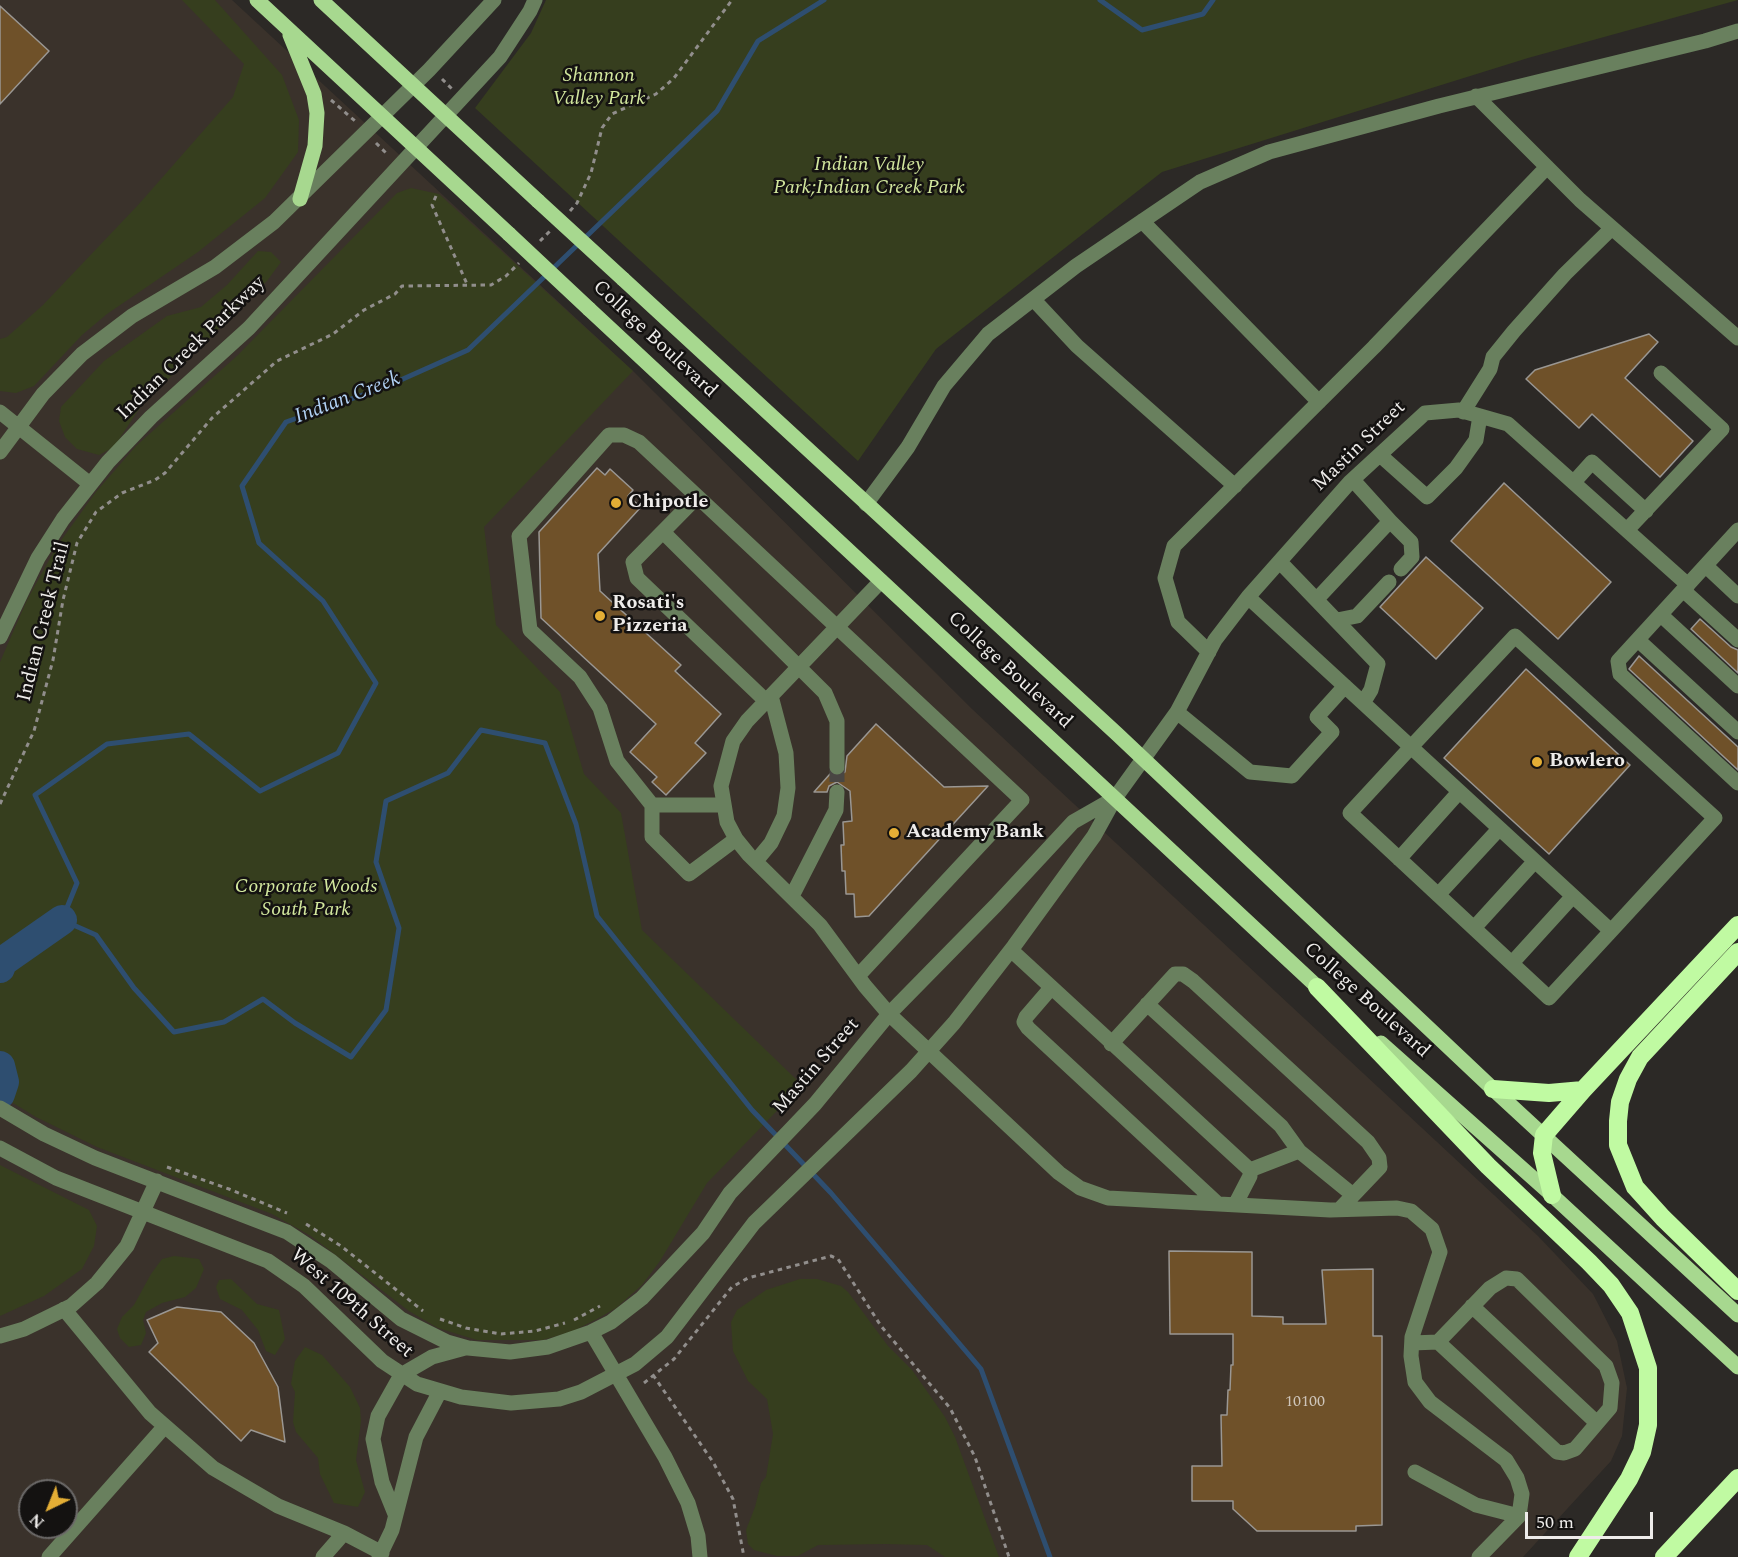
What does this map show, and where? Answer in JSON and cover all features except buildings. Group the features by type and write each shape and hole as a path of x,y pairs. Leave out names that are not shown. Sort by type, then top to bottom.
{"highway":[{"path":"1552,1195 1542,1153 1544,1135 1582,1090 1738,925"},
{"path":"1738,952 1640,1057 1626,1087 1618,1121 1618,1145 1635,1186 1663,1218 1738,1291"},
{"path":"1317,987 1488,1166 1589,1262 1611,1285 1630,1313 1648,1368 1648,1425 1641,1452 1629,1479 1578,1557"},
{"path":"1492,1089 1549,1093 1582,1090"},
{"path":"1664,1557 1738,1478"}],"main road":[{"name":"College Boulevard","path":"257,0 381,118 509,234 1317,987 1552,1195 1738,1367"},
{"name":"College Boulevard","path":"321,0 1143,758 1492,1089 1738,1315"},
{"path":"288,29 314,94 316,113 315,146 300,199"}],"street":[{"name":"Indian Creek Parkway","path":"0,452 18,426 61,375 108,333 132,315 230,257 300,199 413,86 494,0"},
{"name":"Indian Creek Parkway","path":"0,637 38,558 90,484 151,417 249,328 500,57 535,0"},
{"path":"866,504 908,447 944,386 988,334 1076,266 1200,182 1269,152 1476,96 1737,33"},
{"path":"1476,96 1612,228 1738,338"},
{"path":"1209,652 1178,622 1166,578 1174,546 1319,402 1547,167"},
{"path":"1142,221 1319,402"},
{"path":"1463,412 1490,369 1493,357 1514,331 1565,274 1612,228"},
{"path":"1034,300 1077,346 1235,486"},
{"path":"1628,530 1722,429 1661,373"},
{"path":"0,412 90,484"},
{"name":"Mastin Street","path":"616,1375 651,1353 668,1337 736,1245 786,1191 930,1051 1011,950 1094,836 1115,798 1177,712 1215,640 1248,597 1353,480 1425,413 1463,412 1508,424 1665,564 1738,640"},
{"path":"1380,455 1427,497 1456,468 1476,440 1480,416"},
{"path":"736,839 690,874 651,837 652,805 618,761 600,708 580,676 530,630 519,536 609,435 624,435 639,442 1022,800 858,975"},
{"path":"1574,483 1592,462 1646,511"},
{"path":"1353,480 1412,542 1413,557 1401,569"},
{"path":"697,497 633,562 637,578 769,699 786,753 788,788 784,816 771,843 756,861"},
{"path":"1317,599 1390,521"},
{"path":"1738,530 1732,547 1706,566 1618,662 1620,674 1738,783"},
{"path":"663,532 825,693 837,721 837,767"},
{"path":"1280,561 1378,664 1371,690 1363,703"},
{"path":"1706,566 1738,596"},
{"path":"882,581 769,699 733,741 721,786 723,804 736,839 820,925 889,1014 1059,1173 1080,1188 1108,1198 1341,1209 1397,1208 1411,1211 1432,1229 1440,1252 1412,1343 1411,1356 1415,1382 1430,1402 1506,1460 1517,1478 1522,1494 1519,1516 1479,1557"},
{"path":"1337,620 1357,616 1389,582"},
{"path":"1248,597 1611,931"},
{"path":"1661,615 1738,686"},
{"path":"1515,636 1715,818 1550,998 1399,859 1350,813 1515,636"},
{"path":"1638,640 1738,732"},
{"path":"1177,712 1250,772 1292,776 1332,732 1317,717 1345,686"},
{"path":"792,896 836,810 837,792"},
{"path":"1399,859 1459,792"},
{"name":"Mastin Street","path":"591,1332 626,1312 642,1298 703,1233 730,1193 815,1104 889,1014 996,905 1073,822 1115,798"},
{"path":"652,805 723,804"},
{"path":"1438,895 1499,829"},
{"path":"1474,928 1535,861"},
{"path":"1512,963 1573,896"},
{"path":"1011,950 1250,1170 1251,1176 1235,1205"},
{"path":"1111,1044 1175,974 1183,975 1368,1142 1379,1158 1380,1167 1341,1209"},
{"path":"1051,988 1026,1017 1024,1022 1028,1028 1218,1204"},
{"path":"1148,1004 1281,1126 1299,1151 1353,1195"},
{"name":"West 109th Street","path":"0,1108 44,1134 95,1158 287,1232 331,1261 401,1319 447,1342 468,1348 510,1352 548,1347 591,1332"},
{"name":"West 109th Street","path":"0,1148 78,1187 268,1261 304,1286 366,1347 401,1375 439,1393 487,1402 534,1403 581,1392 616,1375"},
{"path":"1250,1170 1299,1151"},
{"path":"0,1336 24,1329 64,1309 108,1271 127,1246 158,1181"},
{"path":"1412,1343 1438,1342 1490,1287 1506,1278 1517,1279 1606,1366 1612,1383 1610,1408 1575,1449 1564,1453 1557,1452 1438,1342"},
{"path":"1472,1306 1597,1423"},
{"path":"64,1309 150,1413 213,1468 278,1506 344,1533 380,1555 416,1437 439,1393"},
{"path":"591,1332 665,1457 688,1503 698,1536 700,1557"},
{"path":"394,1514 382,1482 373,1438 378,1416 401,1375 432,1357 468,1348"},
{"path":"49,1557 165,1426"},
{"path":"1415,1472 1476,1505 1519,1516"},
{"path":"323,1557 344,1533"}],"path":[{"path":"570,211 578,203 591,173 602,128 612,114 656,94 674,78 732,0"},
{"path":"441,77 456,92"},
{"path":"326,95 357,123"},
{"path":"375,141 386,153"},
{"path":"436,196 432,205 467,284"},
{"path":"538,244 554,228"},
{"name":"Indian Creek Trail","path":"0,804 34,731 53,660 63,600 78,543 96,512 122,493 155,480 165,472 212,418 277,361 333,334 364,310 395,294 402,285 491,285 506,276 522,260"},
{"path":"163,1166 229,1189 287,1214"},
{"path":"297,1219 341,1246 415,1306 432,1316 466,1328 501,1334 535,1331 572,1321 600,1306"},
{"path":"644,1383 674,1359 732,1287 748,1278 831,1256 838,1259 881,1326 950,1408 975,1456 1009,1557"},
{"path":"653,1375 713,1462 733,1499 744,1557"}],"shaded area":[{"path":"0,0 232,0 633,371 972,709 1538,1236 1593,1294 1617,1341 1627,1388 1622,1436 1611,1461 1523,1557 0,1557"}],"green space":[{"path":"182,0 215,0 282,75 299,120 298,152 265,198 198,252 107,314 82,335 34,386 16,393 0,391 0,339 7,337 43,305 139,204 233,97 244,64"},
{"name":"Indian Valley Park;Indian Creek Park","path":"546,0 1738,0 1528,58 1162,172 936,349 858,461 475,108 531,33"},
{"name":"Corporate Woods South Park","path":"411,188 439,194 633,371 484,527 496,625 560,692 584,774 621,813 642,930 802,1085 707,1183 660,1261 642,1285 616,1308 597,1319 571,1332 542,1340 477,1340 438,1328 409,1311 311,1236 272,1214 97,1147 36,1117 0,1095 0,662 27,600 57,546 96,492 136,446 238,355 397,193"},
{"path":"258,251 271,252 281,262 267,281 141,406 114,447 99,455 77,449 65,437 59,421 61,407 104,361 167,316 201,307 227,285"},
{"path":"0,1165 89,1210 97,1226 94,1246 82,1269 44,1296 0,1316"},
{"path":"174,1256 199,1259 204,1269 196,1288 185,1297 162,1303 146,1312 143,1320 146,1333 141,1345 129,1347 120,1338 117,1329 122,1317 134,1305 162,1259"},
{"path":"231,1279 257,1304 279,1310 285,1339 275,1355 266,1351 258,1330 242,1310 220,1299 216,1287 219,1280"},
{"path":"800,1279 817,1279 841,1286 848,1292 888,1346 912,1370 945,1417 955,1437 999,1557 945,1557 927,1545 884,1544 818,1545 798,1556 777,1556 754,1550 748,1544 746,1530 761,1483 766,1477 773,1434 767,1399 748,1381 733,1351 731,1322 737,1310 766,1290"},
{"path":"305,1347 322,1355 350,1387 360,1408 361,1421 356,1460 365,1492 358,1507 334,1503 320,1474 318,1458 296,1432 293,1422 295,1392 291,1384 295,1361"}],"waterway":[{"path":"824,0 758,41 717,111 468,350 385,387 286,422 242,486 259,543 323,601 376,683 338,753 260,791 189,734 107,744 35,795 77,883 62,920 96,935 134,988 174,1032 224,1022 263,999 295,1023 351,1057 386,1010 399,928 376,862 386,801 448,773 481,730 545,743 576,824 597,916 752,1110 831,1193 981,1369 1050,1557"},
{"name":"Indian Creek","path":"1100,0 1142,30 1203,14 1213,0"},
{"name":"Indian Creek","path":"0,968 2,962 62,920"},
{"name":"Indian Creek","path":"0,1066 4,1082 0,1094"}],"tunnel":[{"path":"837,767 837,792"}],"place":[{"name":"Chipotle","path":"616,503"},
{"name":"Rosati's Pizzeria","path":"600,616"},
{"name":"Bowlero","path":"1537,762"},
{"name":"Academy Bank","path":"894,833"}],"park label":[{"name":"Shannon Valley Park","path":"599,88"}]}
